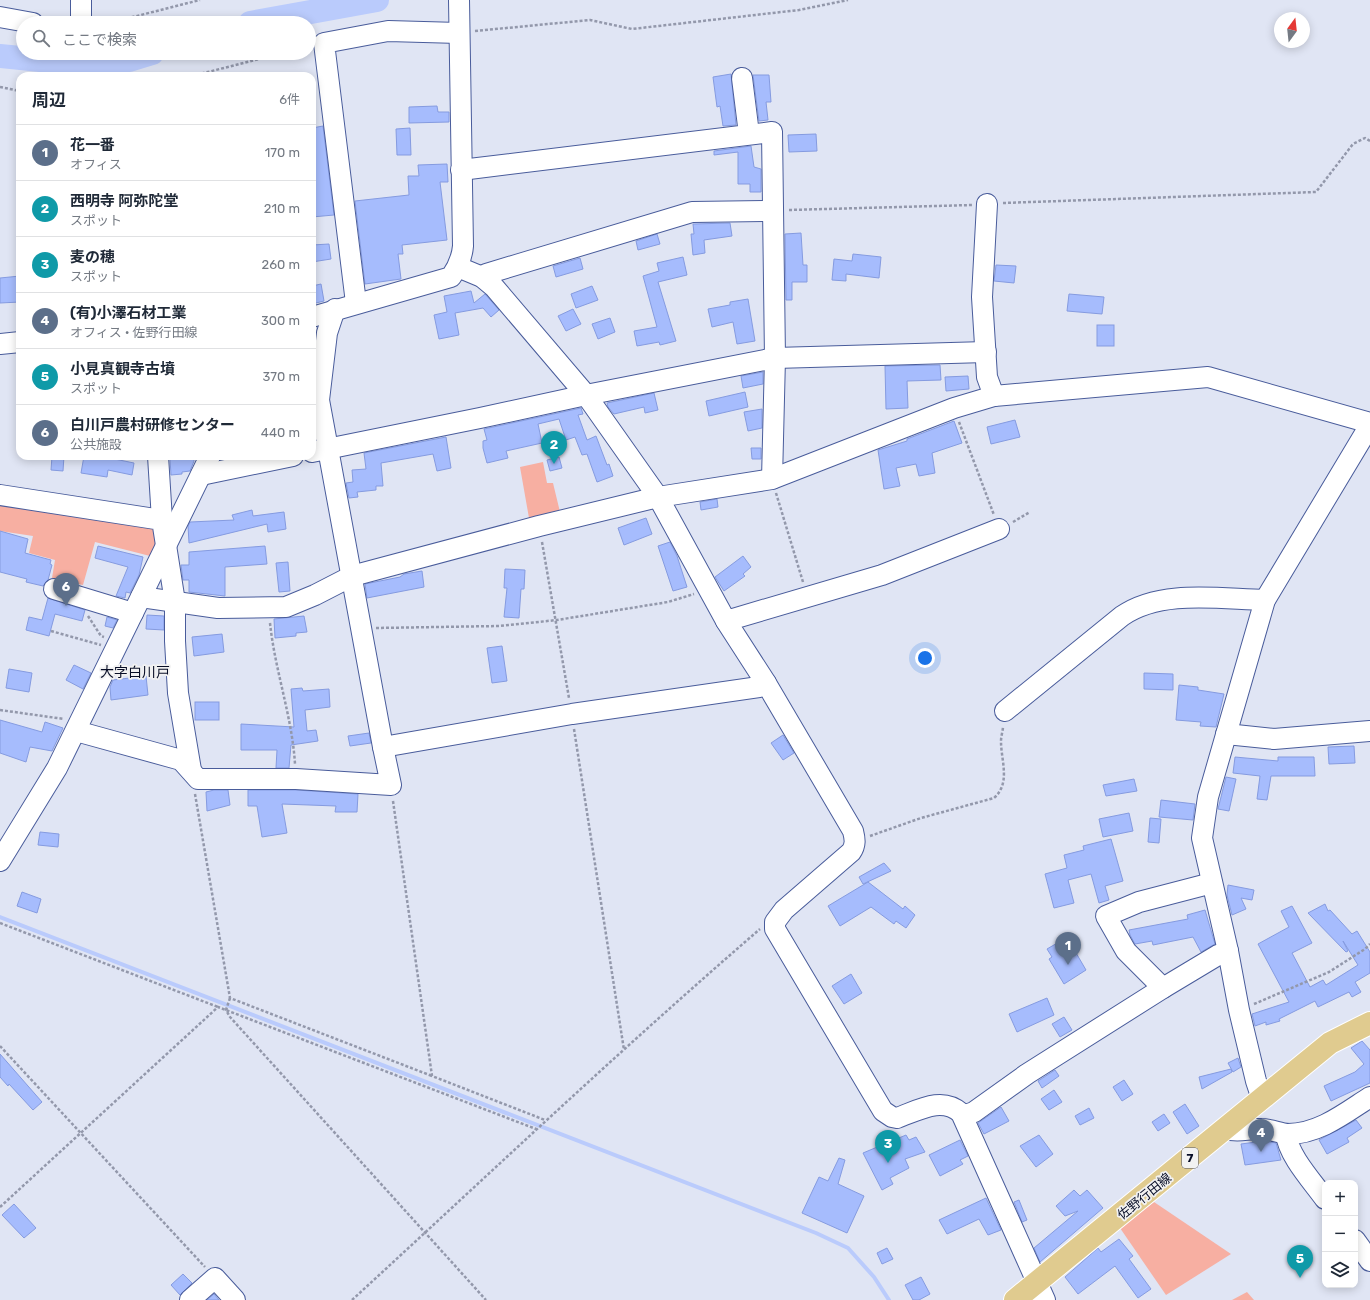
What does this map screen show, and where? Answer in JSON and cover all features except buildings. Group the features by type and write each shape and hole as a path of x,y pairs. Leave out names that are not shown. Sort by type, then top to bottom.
{"main road":[{"name":"佐野行田線","path":"1015,1300 1042,1291 1224,1130 1259,1101 1330,1043 1370,1022"}],"street":[{"path":"81,0 86,16"},
{"path":"316,316 451,277 458,267 463,246 459,0"},
{"path":"0,18 16,20"},
{"path":"356,303 324,43 388,31 459,33"},
{"path":"742,78 748,134"},
{"path":"461,170 772,132 776,358 772,479"},
{"path":"987,204 982,297 987,377 994,396"},
{"path":"482,277 486,274 692,212 773,211"},
{"path":"458,267 482,277 494,287 586,395 658,497 726,620 766,683 854,831 855,843 851,852 784,910 775,922 775,929 883,1112 892,1117 898,1118 938,1104 952,1106 963,1116 1042,1291"},
{"path":"78,726 181,760 198,779 296,779 391,785 352,576 320,450 319,400 327,333 335,309"},
{"path":"0,344 16,342"},
{"path":"320,450 586,395 776,358 986,352"},
{"path":"54,589 137,605 175,602 218,608 286,606 315,596 352,576 539,526 658,497 772,479 954,408 994,396 1208,377 1370,424 1265,600 1208,797 1202,838 1228,951 1239,1010 1259,1090 1258,1112 1260,1128"},
{"path":"158,460 162,520 175,602 175,641 178,693 191,770"},
{"path":"0,861 57,768 208,460"},
{"path":"201,475 274,460"},
{"path":"0,495 162,520"},
{"path":"726,620 882,575 999,529"},
{"path":"1005,712 1122,616 1140,605 1171,598 1265,600"},
{"path":"383,747 572,714 758,687 766,683"},
{"path":"1226,734 1274,739 1370,731"},
{"path":"1163,988 1126,951 1106,916 1139,902 1212,883"},
{"path":"963,1116 974,1112 1027,1074 1163,988 1218,955 1228,951"},
{"path":"1224,1130 1237,1132 1260,1128 1286,1134 1310,1132 1370,1097"},
{"path":"1286,1134 1288,1145 1293,1155 1322,1195"},
{"path":"1358,1244 1370,1261"},
{"path":"190,1300 215,1278 235,1300"}],"path":[{"path":"137,16 200,0"},
{"path":"459,33 590,20 632,29 799,10 848,0"},
{"path":"208,72 255,60"},
{"path":"0,87 16,90"},
{"path":"773,211 1316,192 1353,144 1365,138 1370,141"},
{"path":"954,408 999,529"},
{"path":"772,479 808,596"},
{"path":"539,526 557,620 586,816 624,1051"},
{"path":"361,628 491,626 557,620 668,602 710,589"},
{"path":"268,607 273,653 294,747 296,779"},
{"path":"88,616 101,636 116,646"},
{"path":"51,631 116,646"},
{"path":"0,710 78,726"},
{"path":"855,843 921,818 994,798 999,794 1005,770 1001,742 1005,712"},
{"path":"191,770 230,998 226,1010"},
{"path":"391,785 432,1076"},
{"path":"352,1300 425,1234 545,1120 763,927 775,922"},
{"path":"0,923 536,1129"},
{"path":"1239,1010 1329,972 1366,949 1370,944"},
{"path":"230,998 545,1120"},
{"path":"0,1207 218,1007"},
{"path":"226,1010 425,1234 486,1300"},
{"path":"0,1046 215,1278"}],"shaded area":[{"path":"543,462 547,483 553,483 560,512 529,518 520,467"},
{"path":"0,502 158,524 154,557 95,542 83,585 52,578 55,560 29,553 33,536 0,531"},
{"path":"1154,1202 1231,1254 1166,1295 1120,1228"},
{"path":"1247,1292 1254,1300 1232,1300"}],"waterway":[{"path":"289,16 377,0"},
{"path":"0,56 16,58"},
{"path":"40,60 60,62 129,60"},
{"path":"0,917 816,1233 848,1248 874,1277 889,1300"}],"place":[{"name":"西明寺 阿弥陀堂","path":"554,464"},
{"name":"白川戸農村研修センター","path":"66,606"},
{"name":"花一番","path":"1068,965"},
{"name":"(有)小澤石材工業","path":"1261,1152"},
{"name":"麦の穂","path":"888,1163"},
{"name":"小見真観寺古墳","path":"1300,1278"}],"district":[{"name":"大字白川戸","path":"135,672"}]}
